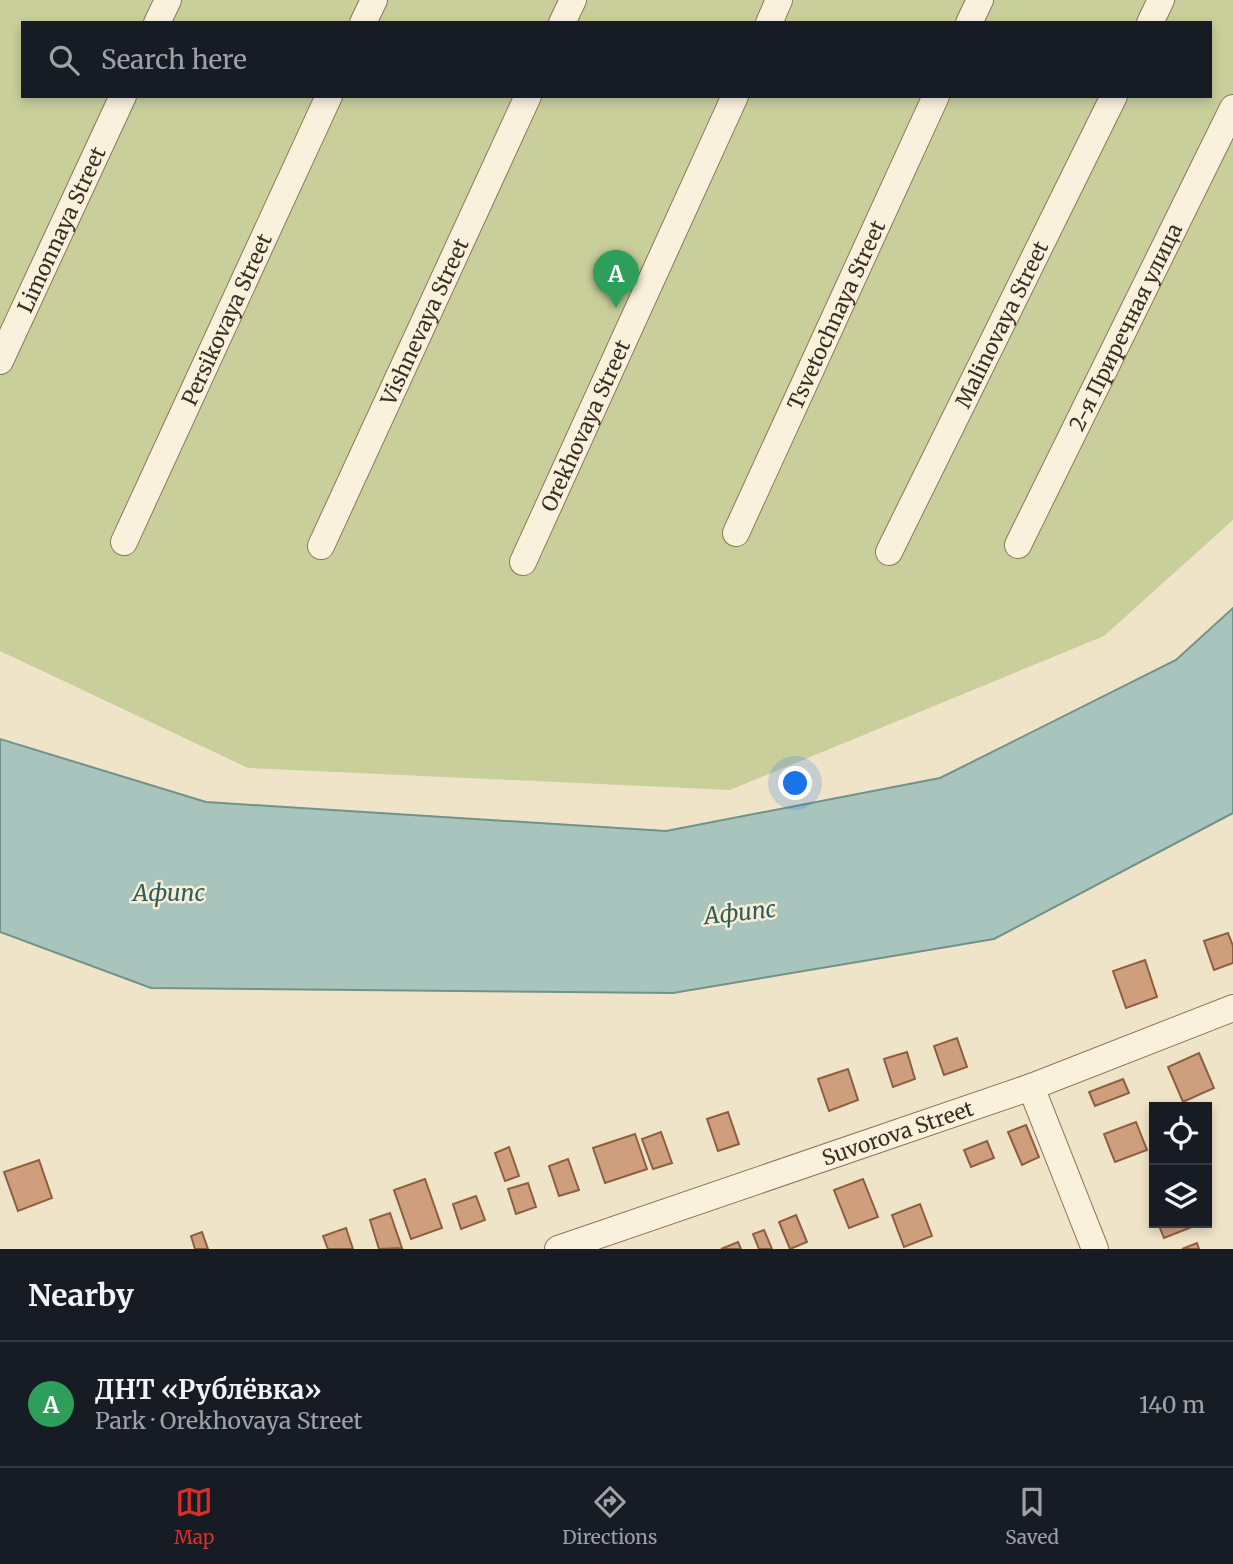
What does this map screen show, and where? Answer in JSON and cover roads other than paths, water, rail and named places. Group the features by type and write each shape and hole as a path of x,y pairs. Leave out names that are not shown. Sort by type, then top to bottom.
{"street":[{"path":"158,21 168,0"},
{"path":"364,21 374,0"},
{"path":"563,21 573,0"},
{"path":"770,21 779,0"},
{"path":"971,21 980,0"},
{"path":"1151,21 1161,0"},
{"name":"Limonnaya Street","path":"0,361 122,98"},
{"name":"Persikovaya Street","path":"124,542 329,98"},
{"name":"Vishnevaya Street","path":"321,546 527,98"},
{"name":"Orekhovaya Street","path":"523,562 734,98"},
{"name":"Tsvetochnaya Street","path":"736,533 935,98"},
{"name":"Malinovaya Street","path":"889,552 1113,98"},
{"name":"2-я Приречная улица","path":"1018,545 1233,108"},
{"name":"Suvorova Street","path":"558,1249 1031,1087 1233,1008"},
{"path":"1031,1087 1095,1249"}],"water":[{"name":"Афипс","path":"1233,608 1233,813 994,939 673,993 151,988 0,932 0,739 206,802 666,831 940,778 1176,660"}],"place":[{"name":"ДНТ «Рублёвка»","path":"616,308"}]}
